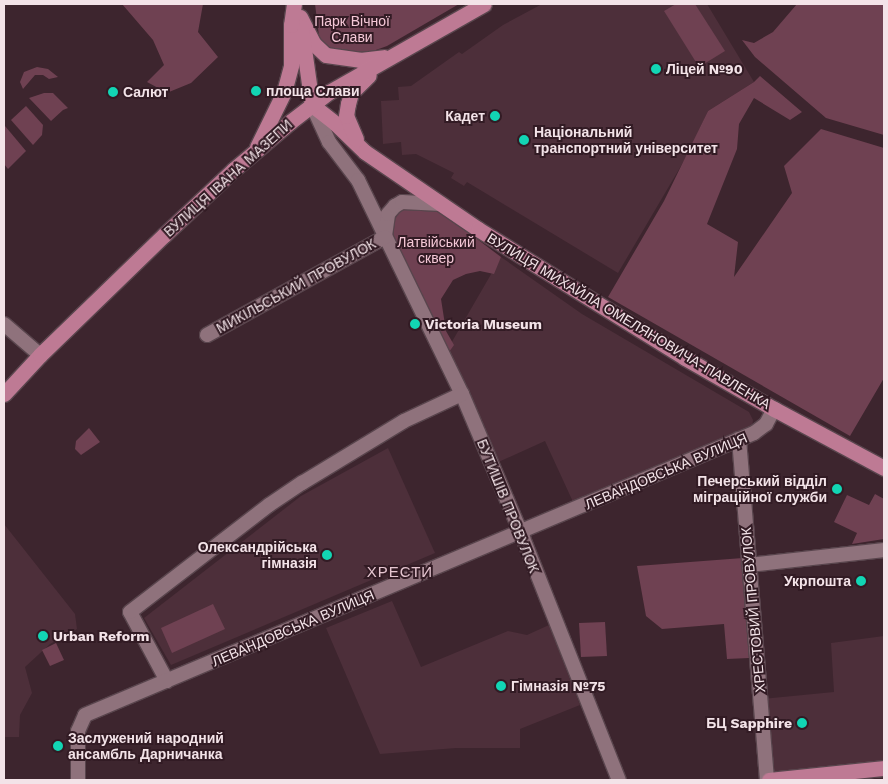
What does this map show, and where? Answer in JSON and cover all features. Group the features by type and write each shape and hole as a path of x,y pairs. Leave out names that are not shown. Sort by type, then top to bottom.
{"main road":[{"name":"ВУЛИЦЯ ІВАНА МАЗЕПИ","path":"4,394 40,355 167,232 248,158 312,105 329,92 484,4"},
{"path":"298,8 314,44 326,55 360,60 392,57"},
{"path":"298,8 312,105"},
{"path":"248,158 260,143 284,92 291,66 291,25 298,8"},
{"path":"365,152 351,132 346,116 351,93 392,57"},
{"name":"ВУЛИЦЯ МИХАЙЛА ОМЕЛЯНОВИЧА-ПАВЛЕНКА","path":"312,105 336,124 365,152 441,204 660,342 774,410 884,468"},
{"path":"768,780 884,768"}],"street":[{"name":"БУТИШІВ ПРОВУЛОК","path":"312,105 329,142 358,180 462,394 619,780"},
{"path":"385,237 388,214 395,206 410,201 441,204"},
{"name":"МИКІЛЬСЬКИЙ ПРОВУЛОК","path":"207,335 385,237"},
{"path":"4,324 40,355"},
{"path":"166,681 130,612 268,505 302,482 404,422 462,394"},
{"name":"ЛЕВАНДОВСЬКА ВУЛИЦЯ","path":"78,780 78,731 86,715 754,433 766,424 774,410"},
{"name":"ХРЕСТОВИЙ ПРОВУЛОК","path":"739,439 768,780"},
{"path":"749,565 884,550"}],"shaded area":[{"name":"Національний транспортний університет","path":"542,4 707,4 754,82 708,111 688,154 618,273 467,182 464,186 451,178 454,173 416,154 402,155 401,142 383,144 381,101 399,100 398,87 411,86 459,52 462,54 503,25"},
{"path":"501,257 582,314 749,412 753,420 752,427 574,504 545,441 494,464 446,352"},
{"name":"Олександрійська гімназія","path":"388,448 435,553 171,665 144,618 301,496"},
{"path":"4,524 75,614 77,629 50,644 25,667 32,693 20,715 19,737 4,737"},
{"path":"392,601 421,667 508,631 527,635 549,625 580,705 520,729 520,748 456,748 380,754 326,628"},
{"path":"884,636 884,763 769,773 762,699 834,692 831,643"}],"green space":[{"path":"122,4 203,4 198,32 218,57 191,83 169,92 147,82 164,65 153,40"},
{"name":"Парк Вічної Слави","path":"315,4 459,4 387,46 362,55 337,53 325,45 319,36"},
{"path":"676,4 695,4 725,51 699,67 664,11"},
{"path":"797,4 884,4 884,135 826,118 755,57 742,40 754,43 773,32"},
{"path":"37,67 48,69 58,77 49,79 43,75 35,75 23,89 20,82 24,72"},
{"path":"760,76 802,112 790,120 754,98 739,124 737,149 707,224 738,242 734,277 792,193 784,166 821,129 884,148 884,378 850,436 608,297 664,201 708,111 754,82"},
{"path":"44,93 53,93 68,108 51,121 29,98"},
{"path":"26,106 43,125 42,135 33,145 11,120"},
{"path":"5,126 26,151 8,169 4,164"},
{"name":"Латвійський сквер","path":"419,202 441,212 501,257 494,274 480,271 466,274 453,280 441,299 446,331 454,345 449,352 394,242 392,225 400,210"},
{"path":"89,428 100,442 81,455 75,449 76,441"},
{"path":"875,494 884,499 884,539 852,544 857,533 834,522 847,495 869,505"},
{"path":"743,558 749,658 727,659 724,624 662,629 646,616 637,566"},
{"path":"213,604 225,629 172,653 161,628"},
{"path":"605,622 607,656 581,657 579,623"},
{"path":"56,643 64,660 50,666 42,650"}],"place":[{"name":"Ліцей №90","path":"656,69"},
{"name":"площа Слави","path":"256,91"},
{"name":"Салют","path":"113,92"},
{"name":"Кадет","path":"495,116"},
{"name":"Національний транспортний університет","path":"524,140"},
{"name":"Victoria Museum","path":"415,324"},
{"name":"Печерський відділ міграційної служби","path":"837,489"},
{"name":"Олександрійська гімназія","path":"327,555"},
{"name":"Укрпошта","path":"861,581"},
{"name":"Urban Reform","path":"43,636"},
{"name":"Гімназія №75","path":"501,686"},
{"name":"БЦ Sapphire","path":"802,723"},
{"name":"Заслужений народний ансамбль Дарничанка","path":"58,746"}],"district":[{"name":"ХРЕСТИ","path":"400,573"}]}
